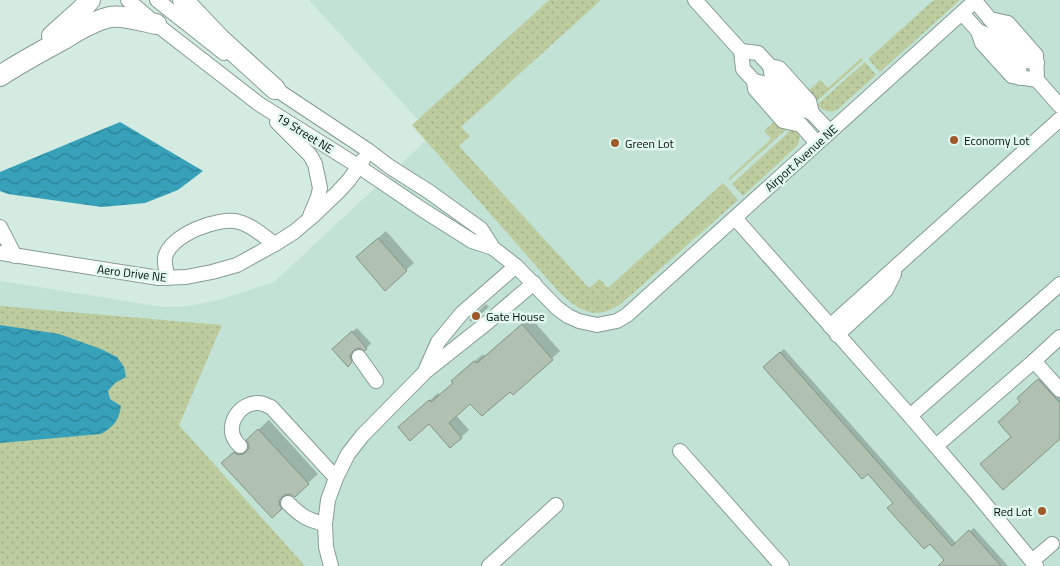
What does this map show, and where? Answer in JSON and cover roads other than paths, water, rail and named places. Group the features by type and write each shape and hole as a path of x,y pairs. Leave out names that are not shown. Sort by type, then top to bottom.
{"highway":[{"path":"20,63 90,0"},
{"path":"183,0 220,39 275,89"},
{"path":"0,76 20,63 98,21 119,17 156,24"}],"street":[{"name":"19 Street NE","path":"128,0 259,104 472,241 493,248 516,266 568,316 579,321 597,325 617,321 627,315"},
{"name":"19 Street NE","path":"157,0 217,48 275,89 369,151 390,168 428,191 481,229 493,248"},
{"path":"695,0 741,51 743,68 754,81 755,90 783,120 800,125 817,143"},
{"path":"976,1 990,19 1008,24 1036,55 1037,80 1060,106"},
{"name":"Airport Avenue NE","path":"627,315 976,1"},
{"path":"962,13 978,31 982,43 1012,76 1037,80"},
{"path":"741,51 758,53 770,66 779,68 809,101 812,113 830,132"},
{"path":"259,104 310,155 314,164 320,188 309,219"},
{"path":"833,330 886,290 901,263 1060,119"},
{"name":"Aero Drive NE","path":"0,253 159,278 186,277 237,266 275,244 309,219 338,192 369,151"},
{"path":"735,218 936,446 1034,564 1052,544"},
{"path":"167,278 165,258 169,249 175,242 202,226 238,221 275,244"},
{"path":"0,227 16,256"},
{"path":"424,372 438,342 457,319 516,266"},
{"path":"331,566 326,547 325,524 328,500 348,454 362,436 424,372 534,283"},
{"path":"910,416 1060,284"},
{"path":"936,446 1060,337"},
{"path":"359,357 376,381"},
{"path":"1034,361 1060,390"},
{"path":"240,446 234,439 232,430 233,420 240,410 249,404 260,403 271,407 336,478"},
{"path":"680,451 782,566"},
{"path":"288,503 312,521 325,524"},
{"path":"489,566 556,505"}],"water":[{"path":"120,122 203,171 178,190 145,203 102,207 8,194 0,191 0,172"},
{"path":"0,325 59,334 101,349 117,357 124,367 126,377 115,383 108,391 110,399 121,406 115,423 101,434 0,443"}],"place":[{"name":"Economy Lot","path":"954,140"},
{"name":"Green Lot","path":"615,143"},
{"name":"Gate House","path":"476,316"},
{"name":"Red Lot","path":"1042,511"}]}
